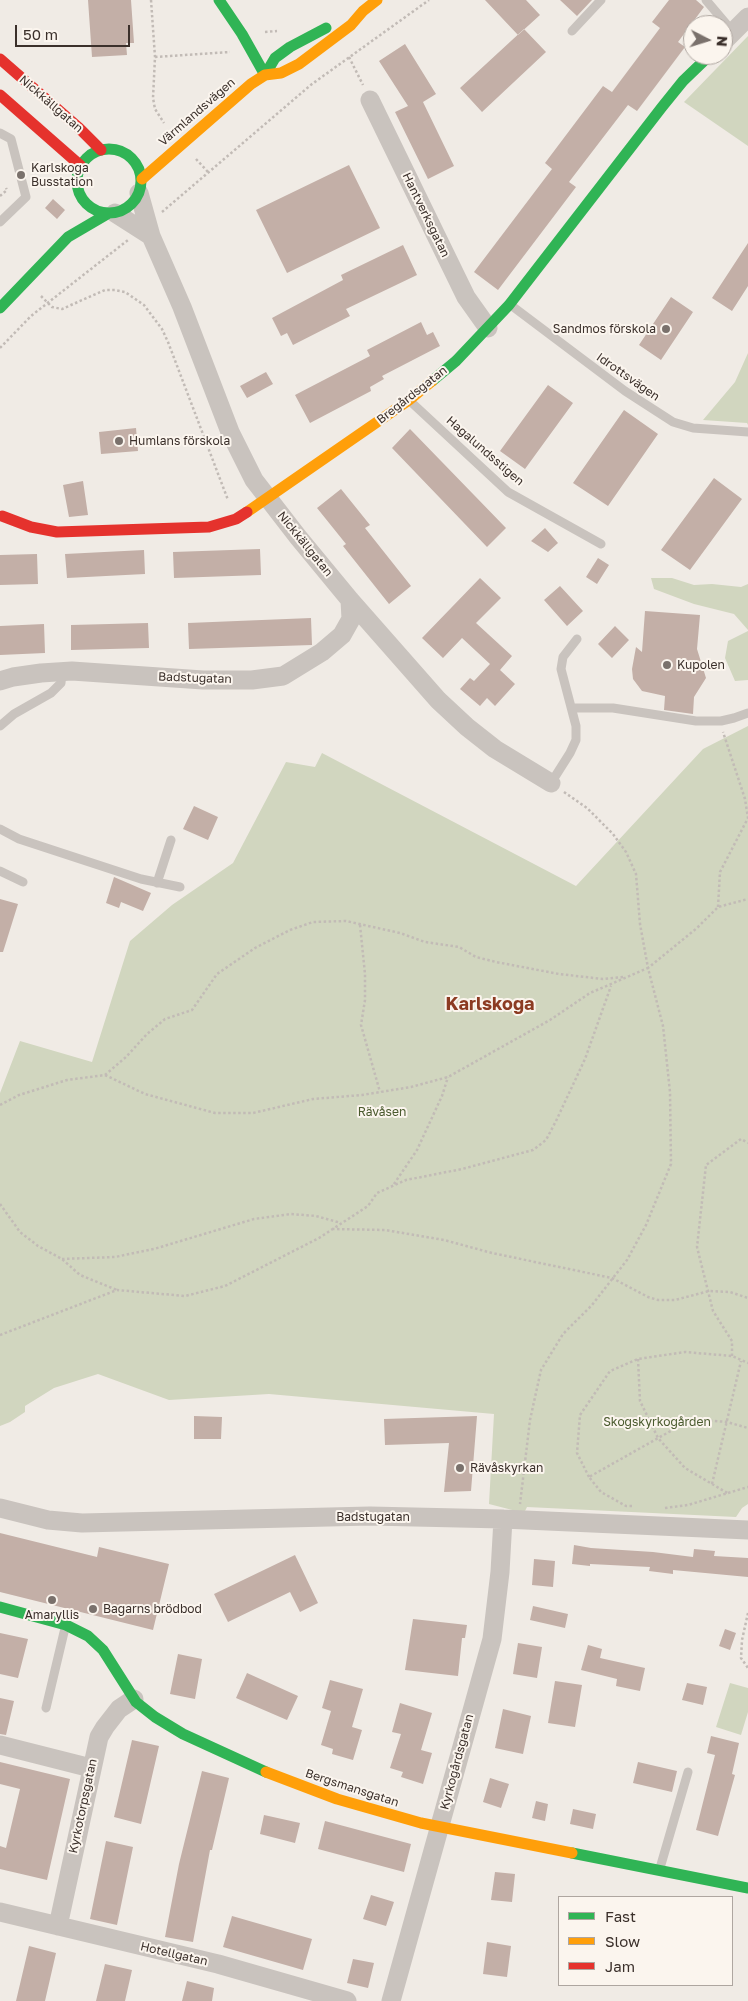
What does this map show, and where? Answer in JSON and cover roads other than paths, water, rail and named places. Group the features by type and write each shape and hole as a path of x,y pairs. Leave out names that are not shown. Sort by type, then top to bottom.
{"street":[{"path":"219,0 242,34 265,75"},
{"path":"251,84 265,75 280,73 299,64 351,25 363,11 377,0"},
{"path":"265,75 275,58 290,47 363,11"},
{"path":"733,32 748,18"},
{"name":"Nickkällgatan","path":"0,59 79,128 101,150"},
{"name":"Bregårdsgatan","path":"2,516 31,527 57,532 208,527 236,518 268,498 409,400 456,361 509,304 662,107 683,81 700,65"},
{"name":"Värmlandsvägen","path":"174,136 223,97 251,84"},
{"name":"Värmlandsvägen","path":"140,186 251,84"},
{"path":"0,95 80,166"},
{"name":"Hantverksgatan","path":"370,100 466,297 488,328"},
{"path":"0,308 68,237 112,213 130,206 140,186 139,169 133,158 114,149 101,150 90,156 80,166 77,177 78,188 75,210"},
{"name":"Värmlandsvägen","path":"128,155 145,154"},
{"name":"Nickkällgatan","path":"140,186 151,236 182,306 230,432 254,480 350,600 438,700 467,727 495,749 551,783"},
{"path":"78,188 82,199 90,207 98,211 112,213 151,236"},
{"path":"68,237 72,223"},
{"name":"Badstugatan","path":"0,681 22,675 62,672 203,680 252,680 283,676 322,652 342,635 350,619 350,600"},
{"name":"Badstugatan","path":"0,1508 48,1520 82,1523 370,1516 502,1519 748,1530"},
{"name":"Kyrkogårdsgatan","path":"390,2001 492,1639 500,1572 502,1519"},
{"name":"Bergsmansgatan","path":"0,1607 66,1625 88,1636 103,1650 134,1699 155,1717 184,1734 284,1780 397,1817 748,1888"},
{"name":"Kyrkotorpsgatan","path":"58,1926 99,1737 105,1726 119,1709 134,1699"},
{"path":"0,1745 91,1768"},
{"name":"Hotellgatan","path":"0,1912 218,1964 347,2001"}],"lane":[{"path":"572,31 601,0"},
{"path":"706,0 715,15"},
{"path":"0,133 11,139 26,196 0,220"},
{"path":"1,289 11,296"},
{"name":"Idrottsvägen","path":"509,304 626,391 673,422 693,428 748,432"},
{"name":"Hagalundsstigen","path":"409,400 508,492 601,544"},
{"path":"551,783 576,740 576,726 562,668 563,657 577,639"},
{"path":"0,726 14,714 51,693 61,683 62,672"},
{"path":"572,708 613,708 696,721 721,721 748,713"},
{"path":"0,829 19,839 157,883 180,888"},
{"path":"157,883 171,840"},
{"path":"0,871 23,882"},
{"path":"46,1708 66,1625"},
{"path":"659,1871 688,1772"}],"place":[{"name":"Karlskoga Busstation","path":"21,175"},
{"name":"Sandmos förskola","path":"666,329"},
{"name":"Humlans förskola","path":"119,441"},
{"name":"Kupolen","path":"667,665"},
{"name":"Rävåskyrkan","path":"460,1468"},
{"name":"Amaryllis","path":"52,1600"},
{"name":"Bagarns brödbod","path":"93,1609"}],"district":[{"name":"Karlskoga","path":"490,1004"}],"park label":[{"name":"Rävåsen","path":"382,1112"},
{"name":"Skogskyrkogården","path":"657,1422"}]}
